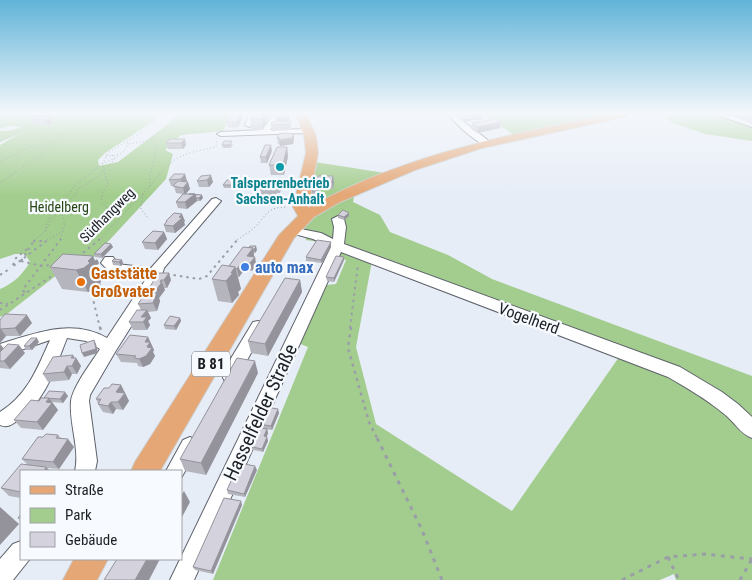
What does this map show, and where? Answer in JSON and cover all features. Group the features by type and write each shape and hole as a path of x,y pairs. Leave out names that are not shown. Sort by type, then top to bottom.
{"main road":[{"path":"301,208 312,153 310,141"},
{"name":"B 81","path":"146,470 291,230 301,208 346,194 442,156 495,141"},
{"path":"79,580 91,560"}],"street":[{"path":"85,470 87,461 80,401 86,386 154,279 155,272 216,201"},
{"path":"338,219 340,227 338,245"},
{"name":"Vogelherd","path":"291,230 317,236 359,255 429,279 493,305 674,372 732,408 752,430"},
{"name":"Hasselfelder Straße","path":"182,580 338,245"},
{"path":"109,260 107,263 113,267 155,272"},
{"path":"224,387 266,312"},
{"path":"5,419 17,412 33,397 61,333"},
{"path":"5,348 13,348 46,335 77,333 90,335 109,348"},
{"path":"177,470 200,429"},
{"path":"0,577 20,553"}],"path":[{"path":"0,162 35,145 38,148 54,141"},
{"path":"0,183 39,156 54,141"},
{"path":"119,219 101,202 103,191 108,185 102,172 102,164 106,156 128,142 141,141"},
{"name":"Südhangweg","path":"73,260 100,239 150,186 150,173 156,151 153,146 155,141"},
{"path":"150,186 172,160 182,154 216,147 218,141"},
{"path":"21,261 33,242 45,232 60,208 74,197 78,189 102,172 119,155 127,151 128,142"},
{"path":"45,232 46,224 56,205 69,194 76,184 102,164 115,158 112,155"},
{"path":"106,156 119,155"},
{"path":"143,194 141,209 148,218"},
{"path":"234,202 301,208"},
{"path":"155,272 203,279 238,239 254,228 269,210 276,207 301,208"},
{"path":"26,292 23,291 24,288 58,246 64,231 65,219 60,208"},
{"path":"0,275 64,231"},
{"path":"33,242 47,241"},
{"path":"12,268 16,258 29,248"},
{"path":"359,255 348,348 369,422 422,530 442,580"},
{"path":"80,256 109,260"},
{"path":"21,261 41,266 60,263"},
{"path":"0,310 60,270"},
{"path":"92,295 101,330 108,339 109,348"},
{"path":"0,303 8,304"},
{"path":"622,580 668,557 704,554 752,559 740,580"},
{"path":"668,557 679,580"}],"green space":[{"name":"Heidelberg","path":"7,141 123,141 98,160 99,166 118,162 146,141 175,141 165,150 173,154 166,179 91,260 58,274 7,314 0,317 0,289 17,278 30,262 25,254 15,254 0,259 0,145"},
{"path":"315,162 385,173 370,189 354,197 353,202 380,215 390,232 448,255 492,279 752,376 752,580 676,580 674,574 660,580 213,580 308,347 298,343 327,285 336,284 346,260 336,258 332,244 306,240 304,222","holes":["372,261 626,347 512,511 376,424 356,347"]}],"building":[{"path":"168,141 183,141 181,143 166,143"},
{"path":"224,141 232,141 230,145 222,145"},
{"path":"265,145 271,145 266,157 260,157"},
{"path":"277,147 287,147 283,165 269,165"},
{"path":"174,174 185,174 181,179 169,180"},
{"path":"211,175 207,180 197,181 201,176"},
{"path":"318,176 333,176 332,182 317,182"},
{"path":"227,180 237,180 233,185 223,185"},
{"path":"178,181 188,182 183,188 173,186"},
{"path":"263,181 278,181 277,183 280,183 275,189 260,189"},
{"path":"313,188 319,188 318,191 312,191"},
{"path":"183,194 195,194 185,202 176,202"},
{"path":"195,194 202,195 196,198"},
{"path":"343,210 349,213 344,217 338,215"},
{"path":"174,213 182,214 179,217 182,218 173,226 164,225 166,221"},
{"path":"153,231 164,232 155,243 142,242"},
{"path":"317,240 331,242 321,260 306,257"},
{"path":"105,243 111,244 101,254 94,254"},
{"path":"256,246 253,250 253,248 248,248"},
{"path":"243,247 253,248 247,256 255,257 250,263 242,262 237,269 229,266"},
{"path":"63,254 93,256 88,261 90,263 84,268 76,270 50,267"},
{"path":"336,256 344,257 334,278 326,277"},
{"path":"114,259 122,260 119,262 112,261"},
{"path":"222,265 235,267 231,273 233,273 226,281 212,279"},
{"path":"159,273 169,273 164,280 161,280 160,282 162,282 154,293 157,293 153,303 138,304"},
{"path":"285,278 300,280 265,344 248,341"},
{"path":"137,310 147,310 141,317 147,317 143,322 129,322"},
{"path":"5,314 27,315 15,328 0,329 0,320"},
{"path":"170,316 180,318 174,326 164,325"},
{"path":"130,335 148,337 145,342 150,342 147,347 152,348 146,356 139,359 134,358 136,356 116,354"},
{"path":"31,338 37,338 29,346 24,346"},
{"path":"94,340 96,349 82,353 80,345"},
{"path":"8,344 19,345 4,361 0,361 0,352"},
{"path":"73,355 71,358 76,358 72,366 67,366 64,372 43,374 53,357"},
{"path":"237,358 255,361 201,463 180,459"},
{"path":"112,384 121,385 116,392 125,393 118,402 111,402 108,406 98,404 101,399 96,399 104,388 109,388"},
{"path":"49,391 65,392 60,399 44,398"},
{"path":"41,398 49,398 46,402 52,403 37,422 14,420 31,400 39,401"},
{"path":"266,407 278,409 271,426 259,424"},
{"path":"257,427 267,429 264,436 267,437 262,449 248,446"},
{"path":"46,434 58,435 56,438 68,439 53,462 22,459 38,437 43,437"},
{"path":"239,463 255,466 244,494 227,490"},
{"path":"21,464 46,467 44,470 20,470 20,492 1,488"},
{"path":"224,498 241,501 211,571 193,567"},
{"path":"116,560 146,560 135,580 104,580"}],"place":[{"name":"Talsperrenbetrieb Sachsen-Anhalt","path":"280,167"},
{"name":"auto max","path":"245,267"},
{"name":"Gaststätte Großvater","path":"81,282"}]}
